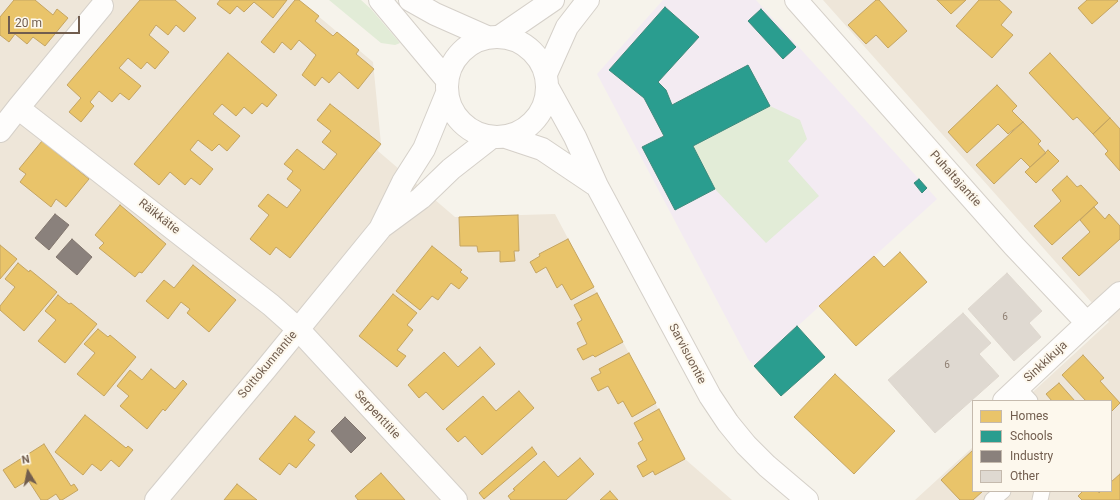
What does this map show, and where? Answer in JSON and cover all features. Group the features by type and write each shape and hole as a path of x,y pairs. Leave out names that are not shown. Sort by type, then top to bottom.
{"street":[{"path":"380,0 447,87"},
{"path":"410,0 435,14 493,37 511,39 522,43 532,50 541,61 547,81"},
{"path":"553,0 493,37 476,41 457,56 451,68 447,87 450,106 466,127 478,134 499,137 519,132 531,125 540,114 546,101 547,81 567,27 588,0"},
{"name":"Puhaltajantie","path":"796,0 999,229 1088,323"},
{"path":"0,131 102,6"},
{"name":"Sarvisuontie","path":"547,81 575,137 597,186 710,396 728,423 746,445 767,466 807,500"},
{"name":"Soittokunnantie","path":"380,229 403,182 424,149 447,87"},
{"name":"Räikkätie","path":"18,108 271,305 298,329"},
{"name":"Soittokunnantie","path":"156,500 380,229 420,198 451,169 499,137"},
{"name":"Sarvisuontie","path":"499,137 542,150 597,186"},
{"path":"1088,323 1120,293"},
{"name":"Sinkkikuja","path":"1017,397 1088,323"},
{"name":"Serpenttitie","path":"298,329 456,500"}],"lane":[{"path":"992,500 1002,492"}],"shaded area":[{"path":"0,0 299,0 373,62 381,144 378,151 455,217 555,214 685,459 732,500 0,500"},
{"path":"663,0 756,0 937,199 754,366 748,359 597,74"},
{"path":"823,0 1120,0 1120,500 915,500 972,448 972,492 1112,492 1112,400 1024,400 1109,322"}],"green space":[{"path":"329,0 361,0 371,9 400,43 395,45 381,43"},
{"path":"770,106 800,120 807,139 788,161 819,196 766,243 715,189 693,146"}],"building: Homes":[{"path":"14,0 35,0 53,15 57,9 68,18 45,46 33,37 27,44 15,34 9,42 0,35 0,17"},
{"path":"140,0 175,0 196,18 184,32 176,25 168,35 156,25 149,35 169,52 155,69 147,62 141,69 128,58 119,68 141,86 129,100 120,93 112,102 99,91 90,102 94,106 81,122 69,112 81,98 67,85"},
{"path":"220,0 287,0 273,18 254,2 244,12 237,6 230,14 217,4"},
{"path":"295,0 299,0 319,16 315,21 333,36 337,32 359,50 356,54 374,69 358,89 339,72 329,83 322,77 315,86 302,75 316,55 299,40 291,50 282,42 274,53 261,42"},
{"path":"876,0 879,0 907,31 888,48 876,35 866,44 848,25"},
{"path":"937,0 966,0 951,14"},
{"path":"979,0 999,0 1012,12 1001,25 1013,35 992,58 956,26"},
{"path":"1087,0 1118,1 1092,24 1078,8"},
{"path":"228,53 277,95 267,107 262,103 252,114 244,107 236,116 222,104 213,114 240,136 227,151 219,144 212,151 198,140 190,150 213,169 200,185 191,178 185,185 170,172 159,185 134,164"},
{"path":"1050,53 1110,118 1093,134 1077,117 1073,120 1029,73"},
{"path":"997,85 1017,106 1012,111 1023,122 1008,134 998,124 967,153 948,132"},
{"path":"330,104 381,144 290,258 276,247 270,255 250,239 269,215 258,206 268,194 287,208 301,190 287,179 293,171 284,164 297,149 324,170 337,154 322,142 331,131 317,120"},
{"path":"1110,118 1120,129 1120,171 1105,154 1108,151 1093,134"},
{"path":"1023,122 1041,141 1038,144 1046,153 1030,167 1021,158 994,184 976,165"},
{"path":"42,141 89,179 66,207 56,199 51,207 20,182 26,174 19,169"},
{"path":"1048,150 1059,161 1036,183 1025,172"},
{"path":"1067,176 1077,187 1081,185 1098,203 1052,245 1034,226 1061,201 1052,190"},
{"path":"120,205 166,244 142,273 139,272 135,277 99,248 104,243 95,235"},
{"path":"1094,207 1105,219 1109,214 1120,226 1120,239 1079,276 1062,258 1090,232 1080,220"},
{"path":"518,215 519,251 514,251 515,261 500,262 500,251 478,252 477,246 460,246 459,217"},
{"path":"568,239 594,287 571,300 562,284 557,288 546,267 536,273 530,262 540,256 539,254"},
{"path":"0,245 17,259 0,279"},
{"path":"432,246 462,270 460,272 468,278 459,289 451,283 438,300 432,296 420,310 396,291"},
{"path":"900,252 927,282 856,346 819,306 874,256 884,267"},
{"path":"18,263 29,272 30,270 57,292 24,331 0,310 0,306 15,287 5,279"},
{"path":"193,265 236,300 209,332 187,313 190,309 181,302 168,319 146,301 164,280 174,288"},
{"path":"597,293 623,342 595,357 593,355 583,360 577,349 587,344 577,323 582,320 574,305"},
{"path":"393,294 417,313 407,325 413,330 397,350 406,356 397,367 359,336"},
{"path":"58,295 69,304 71,303 97,324 65,363 38,341 56,320 45,311"},
{"path":"98,329 108,337 110,335 136,357 104,396 77,374 95,353 84,344"},
{"path":"480,347 495,364 443,410 426,392 419,398 408,385 444,352 458,367"},
{"path":"629,353 656,403 632,417 623,401 618,404 608,386 598,391 591,378 601,373 599,369"},
{"path":"1083,355 1104,378 1100,381 1120,403 1112,411 1112,400 1085,400 1062,375"},
{"path":"151,369 175,389 183,380 187,384 165,411 163,409 147,429 120,406 129,396 117,386 130,370 142,380"},
{"path":"835,374 895,431 854,474 794,417"},
{"path":"1059,383 1074,400 1051,400 1046,394"},
{"path":"519,391 534,408 482,455 465,436 458,442 446,429 483,396 496,411"},
{"path":"659,409 685,459 655,475 653,471 643,477 637,466 647,460 638,443 643,440 634,423"},
{"path":"85,415 126,448 128,446 133,450 119,467 111,460 101,471 92,464 83,475 55,452"},
{"path":"295,416 315,432 308,440 315,445 296,468 289,463 280,475 259,459"},
{"path":"44,444 71,486 74,484 78,490 62,500 60,500 56,494 47,500 41,500 28,480 15,488 3,470"},
{"path":"532,447 537,454 484,499 479,493"},
{"path":"972,451 972,492 982,492 973,500 960,500 941,480"},
{"path":"580,458 594,474 566,500 511,500 508,496 515,490 513,489 544,461 558,477"},
{"path":"381,473 405,500 358,500 355,496"},
{"path":"1120,474 1120,500 1082,500 1078,496 1082,492 1112,492 1112,481"},
{"path":"237,484 257,500 224,500"},
{"path":"610,491 618,500 600,500"}],"building: Schools":[{"path":"665,7 699,37 658,82 666,90 672,105 748,65 770,106 693,146 715,189 675,210 642,147 664,136 644,98 609,70"},
{"path":"761,9 796,47 783,59 748,21"},
{"path":"919,179 927,188 922,193 914,183"},
{"path":"797,326 825,357 781,396 754,366"}],"building: Industry":[{"path":"55,214 69,225 49,250 35,238"},
{"path":"72,239 92,257 77,275 56,257"},
{"path":"345,417 366,438 351,453 331,431"}],"building: Other":[{"path":"1007,273 1042,311 1029,323 1041,337 1014,361 968,309"},
{"path":"963,313 991,343 979,354 999,376 935,433 888,380"}]}
